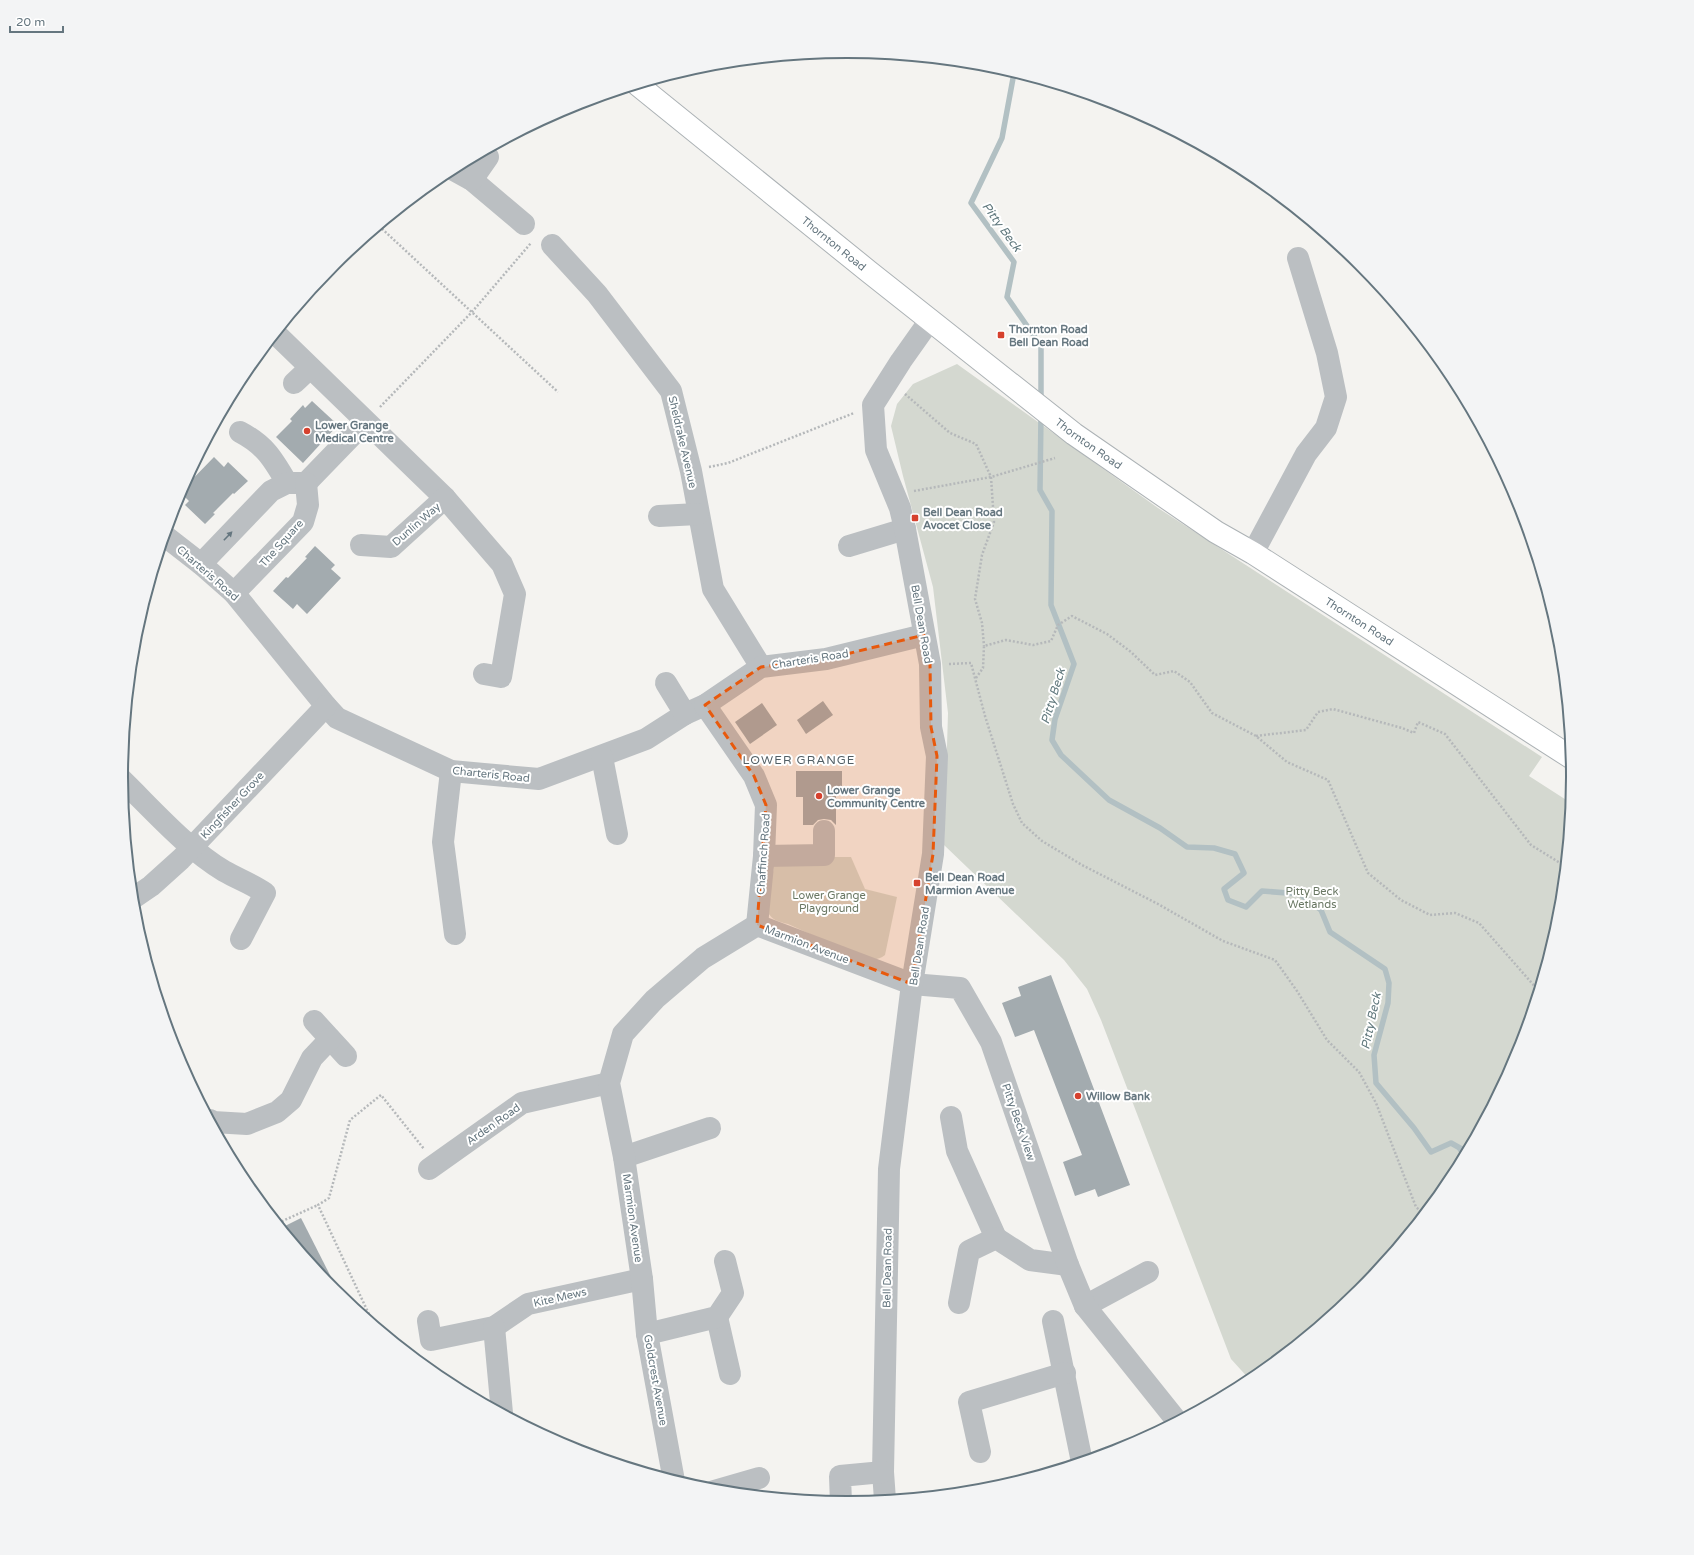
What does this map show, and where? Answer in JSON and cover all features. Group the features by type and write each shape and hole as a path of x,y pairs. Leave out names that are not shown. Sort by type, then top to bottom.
{"main road":[{"name":"Thornton Road","path":"642,88 1074,434 1216,532 1253,553 1565,754"}],"street":[{"path":"472,180 488,157"},
{"name":"Sheldrake Avenue","path":"458,172 472,180 597,294 670,391 691,471 713,589 761,667"},
{"path":"1253,553 1306,454 1326,428 1336,397 1327,352 1298,258"},
{"path":"873,405 900,361 930,320"},
{"path":"278,336 445,498 502,564 515,594 501,677 484,674"},
{"path":"294,383 310,368"},
{"name":"Bell Dean Road","path":"873,405 876,450 900,508 930,664 930,727 937,756 933,854 912,984 888,1169 883,1472 885,1495"},
{"path":"201,564 271,491 297,483 365,422"},
{"path":"240,432 254,440 297,483"},
{"name":"The Square","path":"234,593 303,522 308,505 297,483"},
{"name":"Dunlin Way","path":"362,545 391,547 445,498"},
{"path":"659,516 698,514"},
{"path":"848,546 905,529"},
{"name":"Charteris Road","path":"169,539 201,564 234,593 326,706 338,718 451,771 539,779 602,757 646,739 685,714 705,705 761,667 826,659 924,635"},
{"path":"666,683 685,714"},
{"name":"Chaffinch Road","path":"705,705 754,776 766,805 764,856 757,925"},
{"name":"Kingfisher Grove","path":"138,895 151,886 192,847 326,706"},
{"path":"602,757 617,834"},
{"path":"451,771 443,842 455,934"},
{"path":"128,786 192,847 224,871 252,884 265,893 241,939"},
{"path":"764,856 824,855 824,831"},
{"name":"Marmion Avenue","path":"642,1278 624,1157 609,1083 623,1034 655,999 703,958 757,925 912,984"},
{"name":"Pitty Beck View","path":"912,984 960,988 991,1042 1068,1265 1085,1306 1175,1418"},
{"path":"314,1020 346,1056"},
{"path":"216,1122 247,1124 277,1112 290,1100 312,1058 330,1039"},
{"name":"Arden Road","path":"433,1166 522,1102 609,1083"},
{"path":"951,1117 957,1151 996,1238 1030,1260 1068,1265"},
{"path":"624,1157 710,1128"},
{"path":"959,1302 969,1251 996,1238"},
{"path":"647,1334 717,1317 733,1293 725,1261"},
{"path":"1085,1306 1148,1272"},
{"name":"Kite Mews","path":"428,1321 432,1340 494,1327 528,1304 642,1278"},
{"name":"Goldcrest Avenue","path":"642,1278 647,1334 673,1475"},
{"path":"717,1317 730,1374"},
{"path":"1053,1321 1065,1373 1081,1458"},
{"path":"494,1327 502,1409"},
{"path":"980,1452 969,1402 1065,1373"},
{"path":"841,1497 840,1476 883,1472"},
{"path":"729,1487 759,1478"}],"path":[{"path":"382,229 558,392"},
{"path":"365,422 472,312 536,237"},
{"path":"905,394 950,433 976,444 991,477 994,522 982,555 975,599 982,623 984,646 982,668 976,678"},
{"path":"691,471 728,463 873,405"},
{"path":"908,492 991,477 1056,458"},
{"path":"984,646 1006,640 1033,645 1051,641 1058,625 1072,616 1107,634 1131,652 1155,675 1174,671 1190,682 1212,713 1256,736 1287,762 1328,780 1368,873 1401,900 1430,915 1455,913 1479,923 1535,987"},
{"path":"930,664 971,663 985,716 1013,804 1022,823 1042,841 1082,865 1158,904 1223,940 1275,960 1297,991 1327,1040 1359,1072 1376,1103 1416,1207 1421,1211"},
{"path":"1256,736 1306,730 1318,712 1333,709 1402,728 1414,733 1418,722 1445,734 1531,845 1561,863"},
{"path":"281,1222 318,1205 329,1198 350,1120 381,1095 433,1166"},
{"path":"318,1205 369,1314"}],"highlighted area":[{"path":"924,635 930,664 931,727 937,756 933,854 912,984 757,925 766,805 754,776 705,705 761,667 826,659"}],"green space":[{"name":"Pitty Beck Wetlands","path":"957,364 1158,508 1542,757 1529,776 1566,799 1565,825 1560,871 1553,918 1542,964 1512,1053 1492,1096 1470,1137 1418,1216 1388,1252 1356,1286 1321,1318 1285,1348 1247,1376 1231,1359 1101,1020 1087,989 1064,960 944,845 948,713 933,587 891,426 897,404 913,384"},
{"name":"Lower Grange Playground","path":"832,857 851,857 865,889 897,897 885,955 880,958 863,958 788,924 773,919 769,914 767,906 775,861 832,862"}],"building":[{"name":"Lower Grange Medical Centre","path":"312,401 338,425 303,463 276,437 292,421 290,419 303,405 305,408"},
{"path":"214,457 224,467 228,462 248,481 234,494 233,493 213,513 215,514 205,524 185,505 189,501 185,497 193,479"},
{"path":"315,546 335,565 331,569 341,578 307,614 297,604 293,609 273,591 307,558 305,557"},
{"path":"823,701 833,715 806,734 797,720"},
{"path":"762,703 777,725 750,744 735,722"},
{"name":"Lower Grange Community Centre","path":"796,771 842,771 842,795 836,794 836,825 831,820 824,819 818,820 813,825 803,825 803,797 796,797"},
{"name":"Willow Bank","path":"1051,975 1130,1185 1098,1197 1095,1189 1075,1196 1063,1162 1082,1155 1034,1030 1015,1037 1002,1003 1021,996 1018,987"},
{"path":"301,1218 333,1280 306,1252 285,1226"}],"waterway":[{"name":"Pitty Beck","path":"1013,78 1002,138 971,203 1014,262 1007,297 1041,346 1041,400"},
{"name":"Pitty Beck","path":"1041,414 1040,490 1052,511 1051,605 1074,664 1055,719 1052,740 1061,755 1109,800 1160,828 1187,847 1214,848 1235,854 1244,873 1224,889 1228,900 1246,907 1262,891 1300,894 1321,910 1330,932 1385,969 1389,983 1388,1003 1374,1055 1376,1083 1414,1128 1431,1152 1451,1143 1462,1149"}],"place":[{"name":"Thornton Road Bell Dean Road","path":"1001,335"},
{"name":"Lower Grange Medical Centre","path":"307,431"},
{"name":"Bell Dean Road Avocet Close","path":"915,518"},
{"name":"Lower Grange Community Centre","path":"819,796"},
{"name":"Bell Dean Road Marmion Avenue","path":"917,883"},
{"name":"Willow Bank","path":"1078,1096"}],"district":[{"name":"LOWER GRANGE","path":"799,760"}]}
